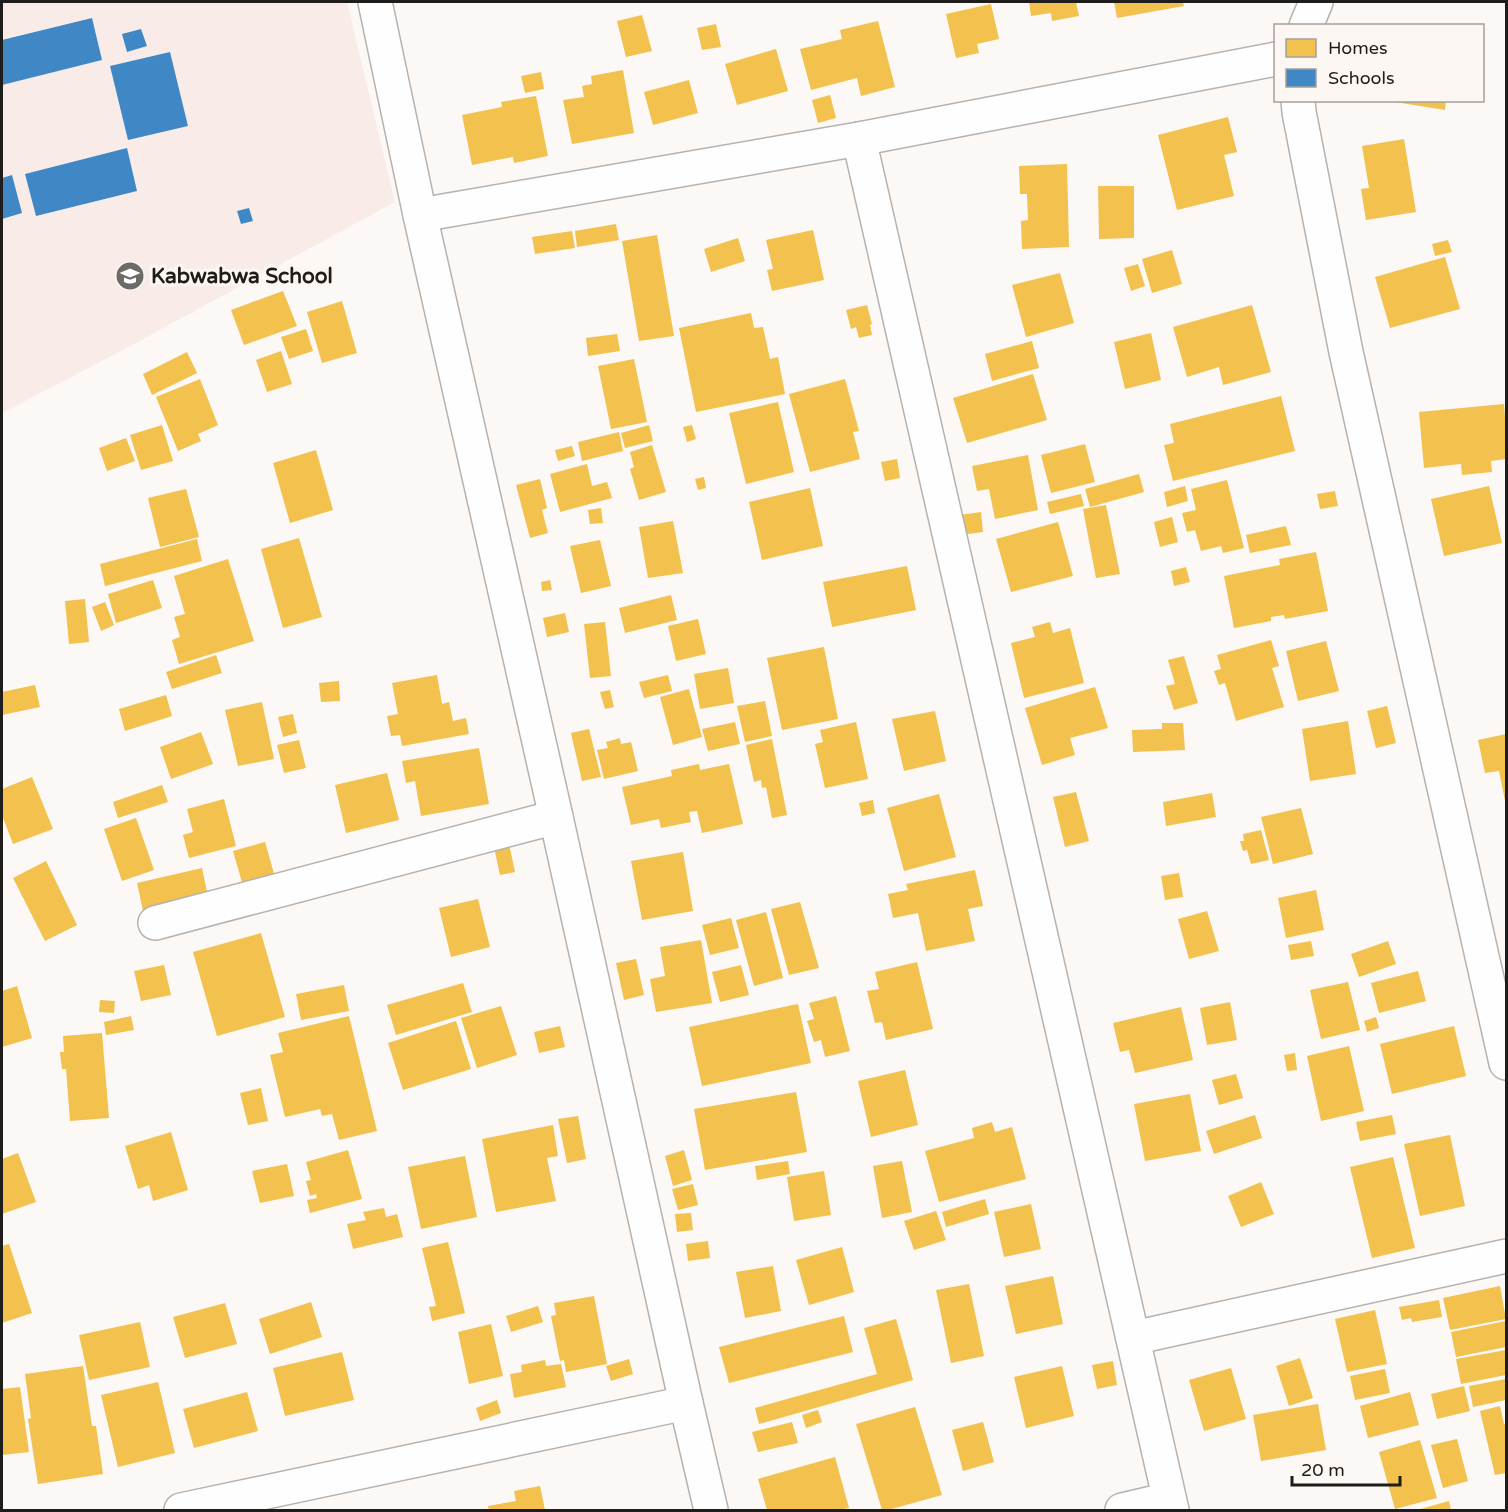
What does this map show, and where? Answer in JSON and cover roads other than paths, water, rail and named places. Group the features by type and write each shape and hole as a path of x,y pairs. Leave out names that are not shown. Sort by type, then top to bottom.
{"street":[{"path":"375,2 420,215 711,1510"},
{"path":"1307,24 1316,2"},
{"path":"420,215 859,139 1274,59"},
{"path":"1298,102 1346,352 1506,1063"},
{"path":"859,139 1170,1505 1122,1510"},
{"path":"155,923 556,817"},
{"path":"1133,1338 1506,1256"},
{"path":"181,1510 686,1402"}],"place":[{"name":"Kabwabwa School","path":"130,276"}]}
